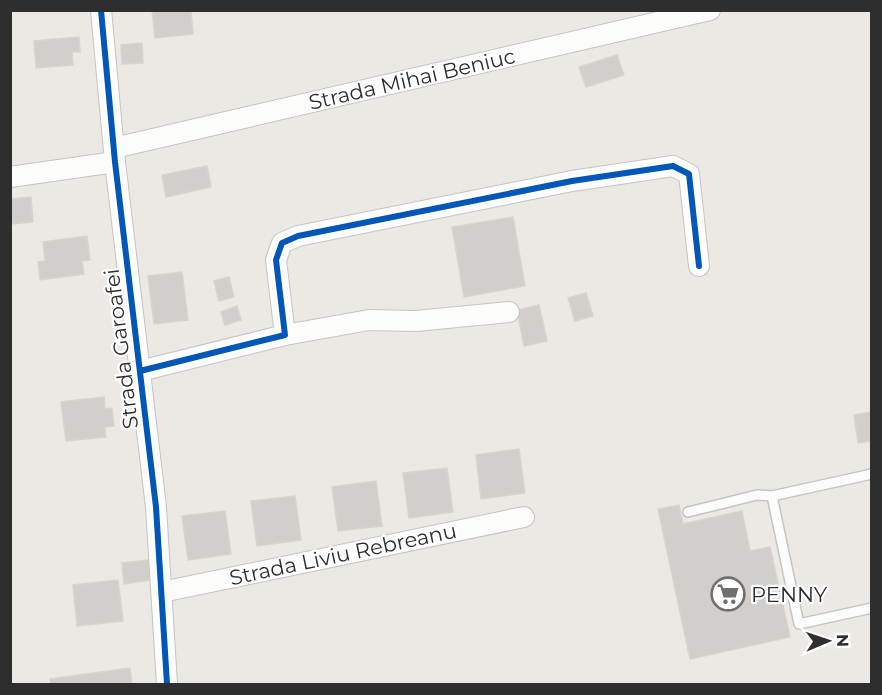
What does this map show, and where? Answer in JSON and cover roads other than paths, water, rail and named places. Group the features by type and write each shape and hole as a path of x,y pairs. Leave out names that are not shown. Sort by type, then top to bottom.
{"street":[{"name":"Strada Garoafei","path":"101,10 115,155 156,507 167,684"},
{"name":"Strada Mihai Beniuc","path":"10,177 115,155 710,10"},
{"path":"285,335 276,260 282,243 298,236 572,181 673,166 689,174 699,267"},
{"path":"140,371 285,335 369,320 416,321 509,312"},
{"name":"Strada Liviu Rebreanu","path":"162,592 524,517"}],"lane":[{"path":"688,512 757,495 772,496 872,474"},
{"path":"772,496 799,624 872,608"}],"place":[{"name":"PENNY","path":"728,594"}]}
